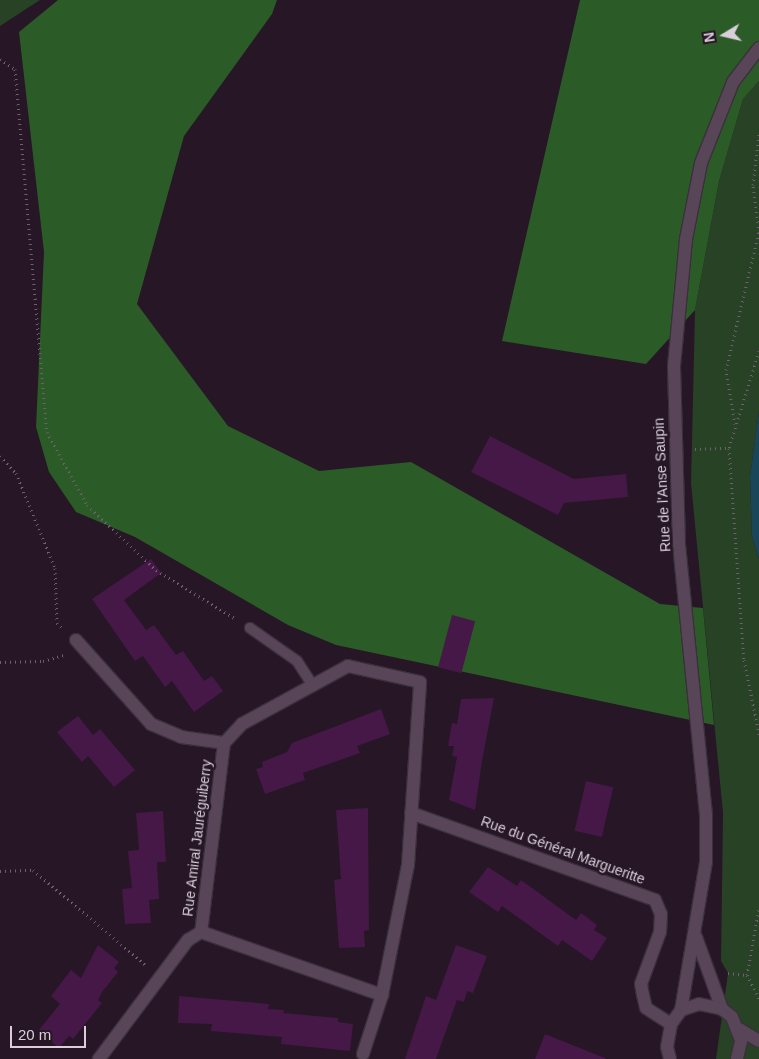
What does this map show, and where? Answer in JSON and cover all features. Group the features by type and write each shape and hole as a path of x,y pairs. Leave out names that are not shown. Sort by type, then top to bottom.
{"street":[{"name":"Rue de l'Anse Saupin","path":"681,1010 696,935 706,862 706,815 674,449 682,288 701,163 733,82 759,48"},
{"name":"Rue Amiral Jauréguiberry","path":"76,640 151,724 181,737 224,743 201,932 188,940 99,1059"},
{"path":"224,743 242,724 348,666 420,682 408,865 382,995 363,1054"},
{"name":"Rue du Général Margueritte","path":"411,813 655,900 661,914 660,932 641,984 646,1008 670,1024"},
{"path":"201,932 382,995"},
{"name":"Rue de l'Anse Saupin","path":"696,935 722,1009 739,1029 759,1041"},
{"path":"660,1059 668,1053 670,1024 681,1010 699,1004 722,1009"},
{"path":"736,1059 739,1029"}],"lane":[{"path":"250,628 297,660 313,686"}],"path":[{"path":"0,59 15,69 46,432 88,505 156,570 250,628"},
{"path":"735,425 726,370 759,232 753,185 759,134"},
{"path":"759,351 729,448 744,660 759,734"},
{"path":"674,449 729,448"},
{"path":"0,456 16,473 55,568 57,623 76,640"},
{"path":"0,662 43,662"},
{"path":"0,871 33,870 160,976"},
{"path":"759,908 746,976 759,999"},
{"path":"706,967 720,964 728,973 746,976"}],"green space":[{"path":"0,0 40,0 0,26"},
{"path":"58,0 277,0 272,14 184,136 137,304 228,426 319,471 411,462 660,604 703,608 714,725 336,645 288,625 135,537 76,512 49,472 36,427 44,252 19,32"},
{"path":"580,0 759,0 759,81 743,99 719,181 695,310 646,364 502,341"},
{"path":"759,81 759,412 750,476 752,536 759,559 759,1059 716,1059 728,973 721,961 723,813 691,483 695,310 719,181 743,99"}],"water":[{"path":"759,412 759,559 752,536 750,476"}],"building":[{"path":"490,436 574,479 626,474 628,497 564,503 558,515 471,472"},
{"path":"151,559 161,573 124,600 146,630 154,625 176,655 183,651 204,681 212,676 223,691 194,712 172,681 165,687 143,656 135,661 92,599"},
{"path":"452,615 475,621 461,673 438,667"},
{"path":"494,698 475,810 449,800 457,757 452,756 454,746 448,746 452,723 457,724 461,699"},
{"path":"381,709 390,734 357,746 360,753 303,773 305,780 265,794 256,769 263,767 262,762 287,752 292,743"},
{"path":"78,716 93,735 100,729 135,770 114,787 88,756 82,762 57,732"},
{"path":"586,781 613,787 602,837 575,831"},
{"path":"368,808 369,930 364,931 365,947 339,948 334,880 341,879 336,810"},
{"path":"163,811 166,862 157,862 159,899 149,900 151,923 125,924 122,889 132,888 128,851 139,850 136,813"},
{"path":"488,867 517,886 521,880 576,920 581,913 597,925 594,930 607,938 592,961 562,940 558,946 502,906 498,912 469,892"},
{"path":"98,945 119,962 114,968 118,972 102,992 98,1000 102,1003 73,1039 69,1036 59,1048 38,1031 60,1004 51,996 71,970 81,978"},
{"path":"456,945 487,956 473,993 467,991 464,1002 457,1000 436,1059 405,1059 426,996 436,1000"},
{"path":"179,996 269,1004 268,1009 284,1010 283,1013 338,1018 338,1022 353,1024 350,1051 281,1044 282,1037 211,1031 212,1024 178,1023"},
{"path":"545,1034 605,1058 605,1059 535,1059"}]}
